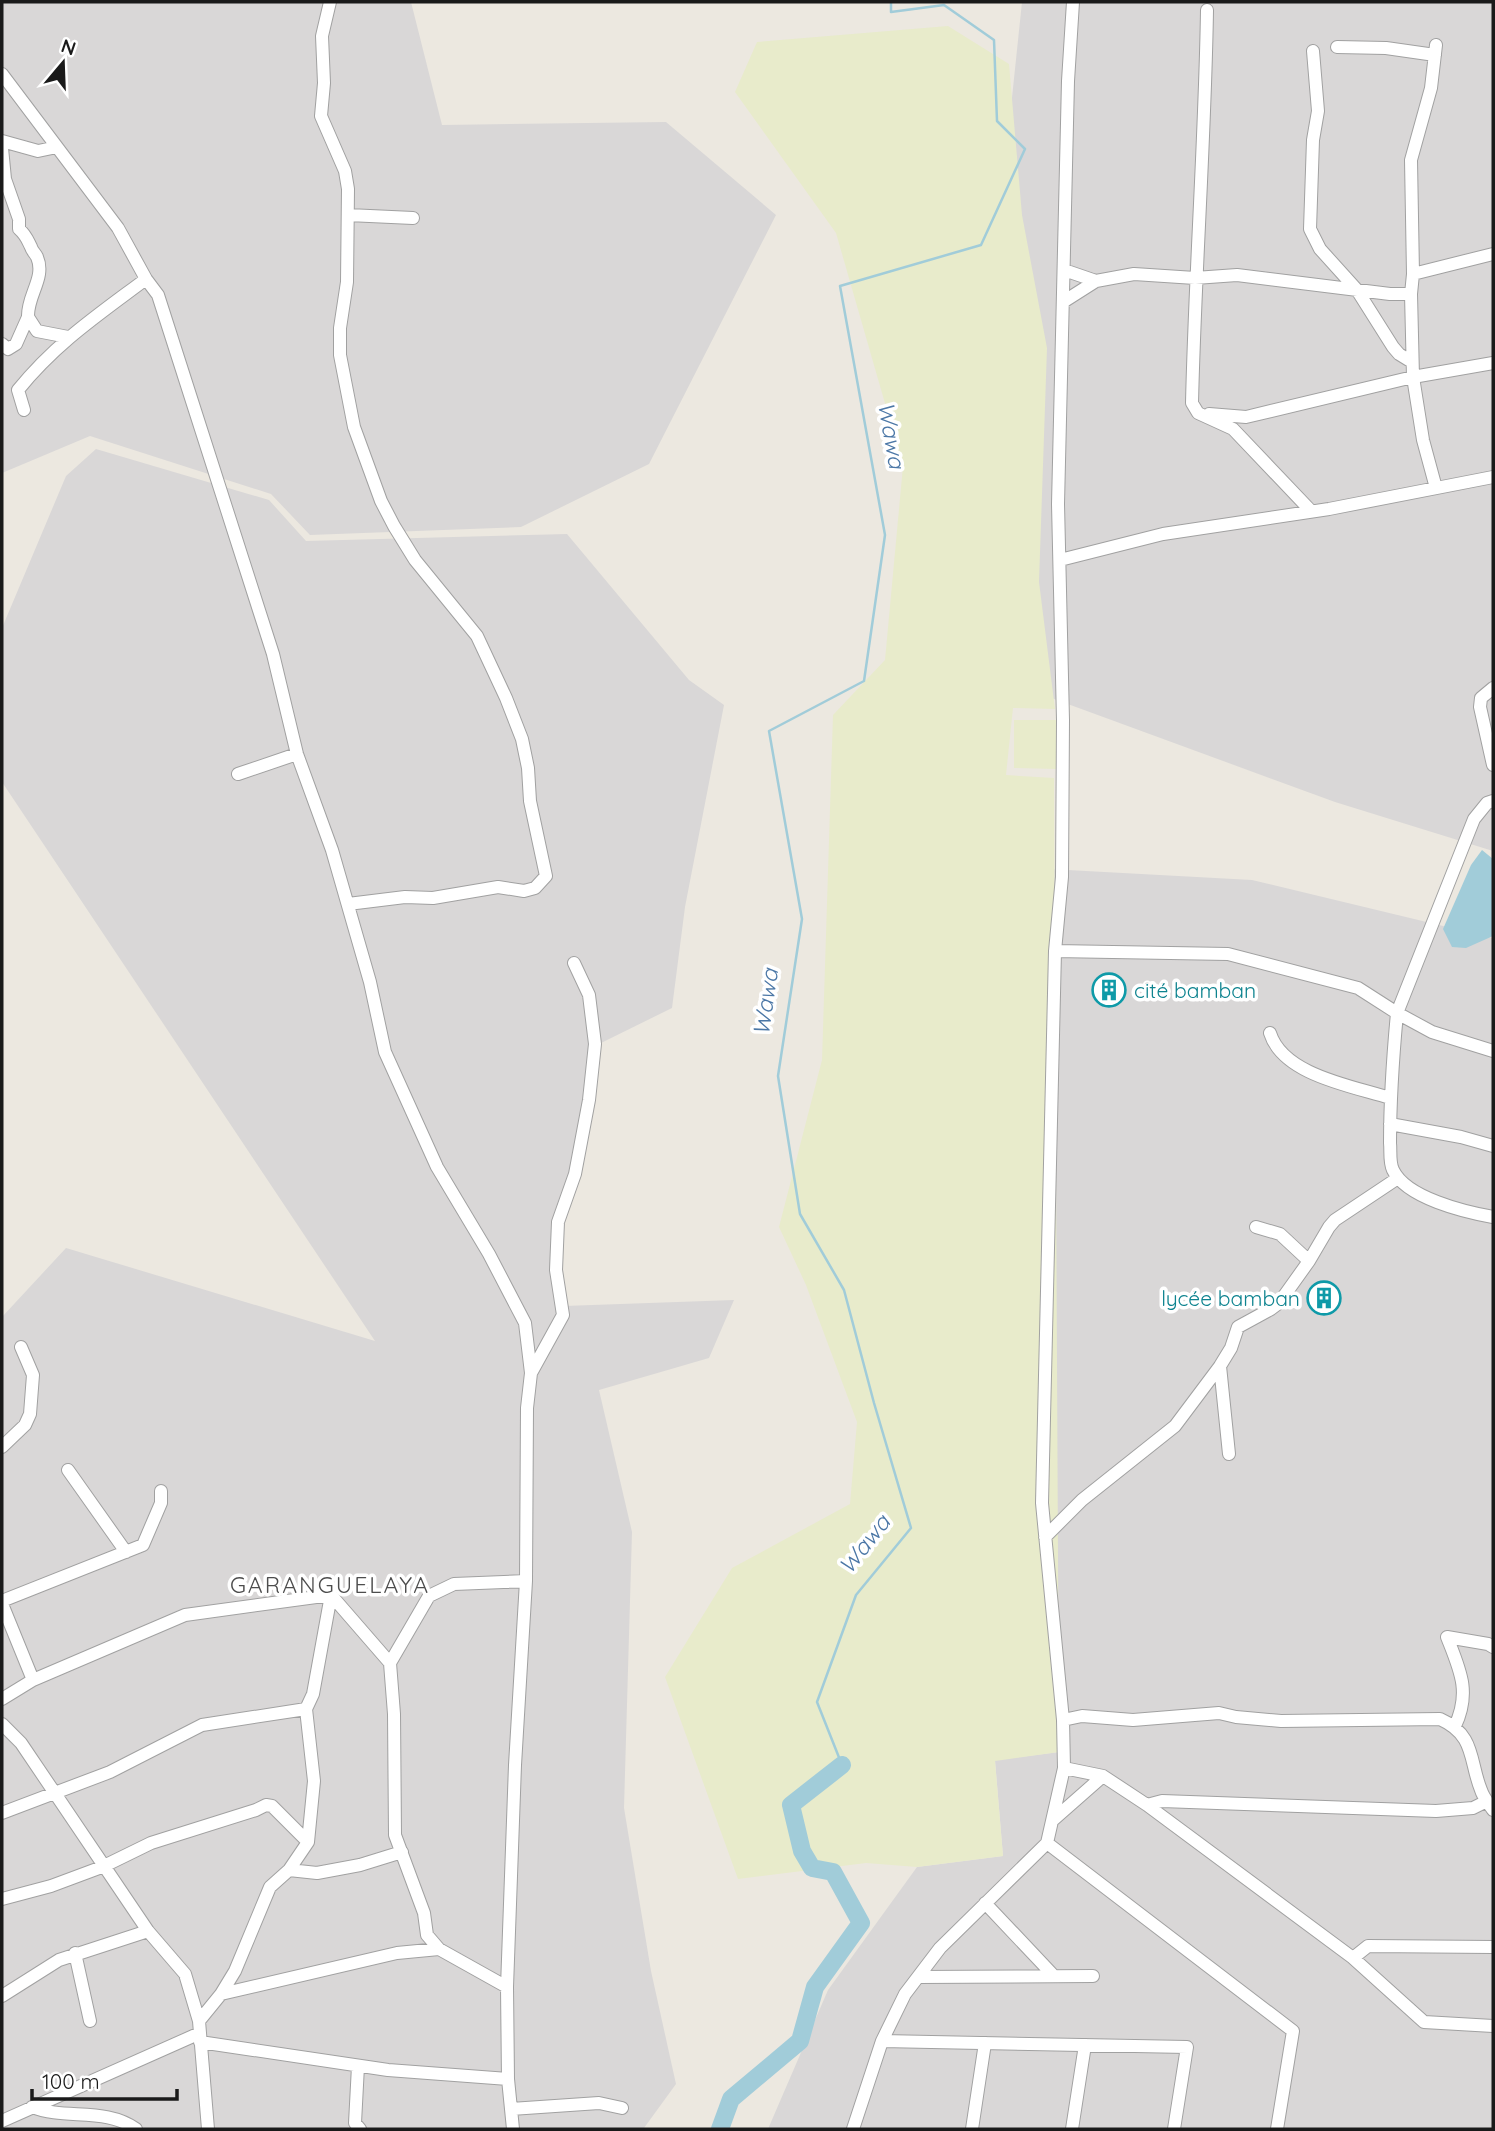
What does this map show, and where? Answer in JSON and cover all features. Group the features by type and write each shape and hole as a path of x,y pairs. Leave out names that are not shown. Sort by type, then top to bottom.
{"street":[{"path":"330,2 322,36 324,83 321,116 345,171 348,215 347,282 340,328 340,355 359,445 394,526 415,560 477,636 506,698 522,739 528,768 530,801 545,876 535,888 524,891 498,887 433,898 405,897 348,904"},
{"path":"853,2129 882,2041 905,1994 940,1948 1047,1843 1064,1768 1063,1720 1042,1490 1055,951 1062,877 1063,720 1058,504 1068,81 1073,2"},
{"path":"1207,10 1206,114 1195,278 1192,403 1198,413 1233,429 1311,511"},
{"path":"1337,47 1436,50 1431,88 1412,160 1411,294 1413,377 1423,440 1436,488"},
{"path":"1313,51 1318,111 1313,140 1310,229 1320,249 1357,290 1393,347 1412,362"},
{"path":"2,74 118,228 146,279 158,295 272,654 297,754 332,850 370,982 385,1052 438,1167 489,1254 525,1323 531,1373 527,1408 526,1581 515,1765 507,1987 508,2079 513,2129"},
{"path":"2,141 38,151 57,147"},
{"path":"2,148 5,179 19,219 19,229 28,237 40,267 40,277 33,290 28,317 16,344 8,349 2,344"},
{"path":"348,215 413,218"},
{"path":"1413,274 1493,254"},
{"path":"1063,270 1096,281"},
{"path":"1063,302 1096,281 1134,274 1195,278 1237,275 1390,294 1411,294"},
{"path":"24,410 18,390 35,369 68,337 146,279"},
{"path":"28,317 37,331 68,337"},
{"path":"1198,413 1246,417 1413,377 1493,363"},
{"path":"1060,560 1163,534 1311,511 1493,477"},
{"path":"1493,688 1481,698 1480,707 1493,765"},
{"path":"237,774 297,754"},
{"path":"1491,798 1474,819 1397,1013 1390,1124 1391,1167 1398,1178 1425,1197 1493,1217"},
{"path":"1055,951 1228,954 1357,988 1432,1032 1493,1051"},
{"path":"531,1373 563,1315 556,1270 558,1222 575,1174 589,1100 595,1044 589,995 574,963"},
{"path":"1270,1033 1279,1051 1308,1073 1390,1098"},
{"path":"1390,1124 1461,1137 1493,1146"},
{"path":"1045,1537 1082,1500 1175,1426 1220,1366 1231,1348 1238,1327 1279,1303 1335,1220 1398,1178"},
{"path":"1256,1227 1280,1234 1309,1261"},
{"path":"2,1447 25,1425 30,1414 33,1376 21,1347"},
{"path":"1220,1366 1229,1454"},
{"path":"68,1471 126,1552"},
{"path":"33,1680 2,1603 105,1558 143,1545 161,1503 160,1491"},
{"path":"507,1987 439,1949 427,1935 424,1913 395,1835 394,1714 390,1662 429,1596 454,1584 526,1581"},
{"path":"331,1595 390,1662"},
{"path":"2,1699 33,1680 185,1615 331,1595"},
{"path":"200,2032 235,1970 270,1887 289,1870 308,1843 314,1781 306,1709 313,1694 331,1595"},
{"path":"1455,1726 1464,1708 1462,1678 1447,1637 1493,1647"},
{"path":"2,1813 110,1772 202,1725 306,1709"},
{"path":"1063,1720 1083,1716 1133,1720 1219,1713 1281,1721 1440,1719 1455,1726 1473,1755 1481,1791 1490,1805 1436,1811 1161,1801 1146,1805"},
{"path":"2,1724 21,1743 102,1867 148,1931 185,1974 200,2032 208,2129"},
{"path":"1064,1768 1102,1776 1146,1805 1353,1958 1423,2022 1493,2026"},
{"path":"1052,1820 1102,1776"},
{"path":"2,1899 51,1886 102,1867 151,1843 266,1805 272,1806 308,1843"},
{"path":"1047,1843 1293,2031 1277,2129"},
{"path":"289,1870 317,1873 336,1870 402,1852"},
{"path":"985,1903 1054,1976"},
{"path":"2,1996 59,1960 148,1931"},
{"path":"1353,1958 1367,1946 1493,1947"},
{"path":"221,1994 397,1953 439,1949"},
{"path":"75,1953 90,2021"},
{"path":"918,1976 1093,1976"},
{"path":"2,2121 200,2032 358,2066 508,2079"},
{"path":"882,2041 1187,2047 1174,2129"},
{"path":"972,2129 985,2043"},
{"path":"1072,2129 1085,2045"},
{"path":"358,2066 355,2123 360,2129"},
{"path":"48,2113 67,2091"},
{"path":"511,2109 599,2103 622,2108"},
{"path":"32,2107 48,2113 117,2119 136,2129"}],"shaded area":[{"path":"2,2 411,2 442,125 666,122 776,215 649,464 521,527 310,535 271,494 90,436 2,473"},
{"path":"1022,2 1493,2 1493,851 1335,802 953,662"},
{"path":"96,449 269,500 306,541 567,534 689,680 724,705 685,907 672,1008 599,1044 552,1266 564,1306 734,1300 709,1358 599,1390 632,1532 624,1808 651,1971 676,2084 644,2128 649,2129 2,2129 2,1317 66,1248 375,1341 2,782 2,628 66,476"},
{"path":"1049,869 1252,880 1493,938 1493,2129 768,2129 828,1990 917,1867 1003,1856 995,1760 1059,1752"}],"green space":[{"path":"948,26 1009,64 1022,215 1047,348 1039,582 1055,709 1013,708 1006,775 1054,778 1059,1752 995,1761 1003,1856 917,1867 866,1863 738,1879 665,1677 732,1568 850,1504 857,1422 806,1285 779,1227 822,1060 833,715 885,660 903,466 836,233 735,92 757,42"},
{"path":"1014,720 1058,720 1056,769 1014,768"}],"water":[{"path":"1482,850 1493,859 1493,936 1466,948 1452,947 1443,929 1471,865"}],"waterway":[{"name":"Wawa","path":"842,1765 817,1702 856,1595 911,1528 844,1290 800,1214 778,1076 802,919 769,731 864,681 885,535 840,286 981,245 1025,149 997,121 994,40 944,5 891,12 891,2"},
{"name":"Wawa","path":"720,2129 731,2099 800,2041 815,1987 861,1923 833,1872 812,1868 802,1851 791,1805 842,1765"}],"place":[{"name":"cité bamban","path":"1109,990"},
{"name":"lycée bamban","path":"1324,1298"}],"district":[{"name":"GARANGUELAYA","path":"330,1584"}]}
